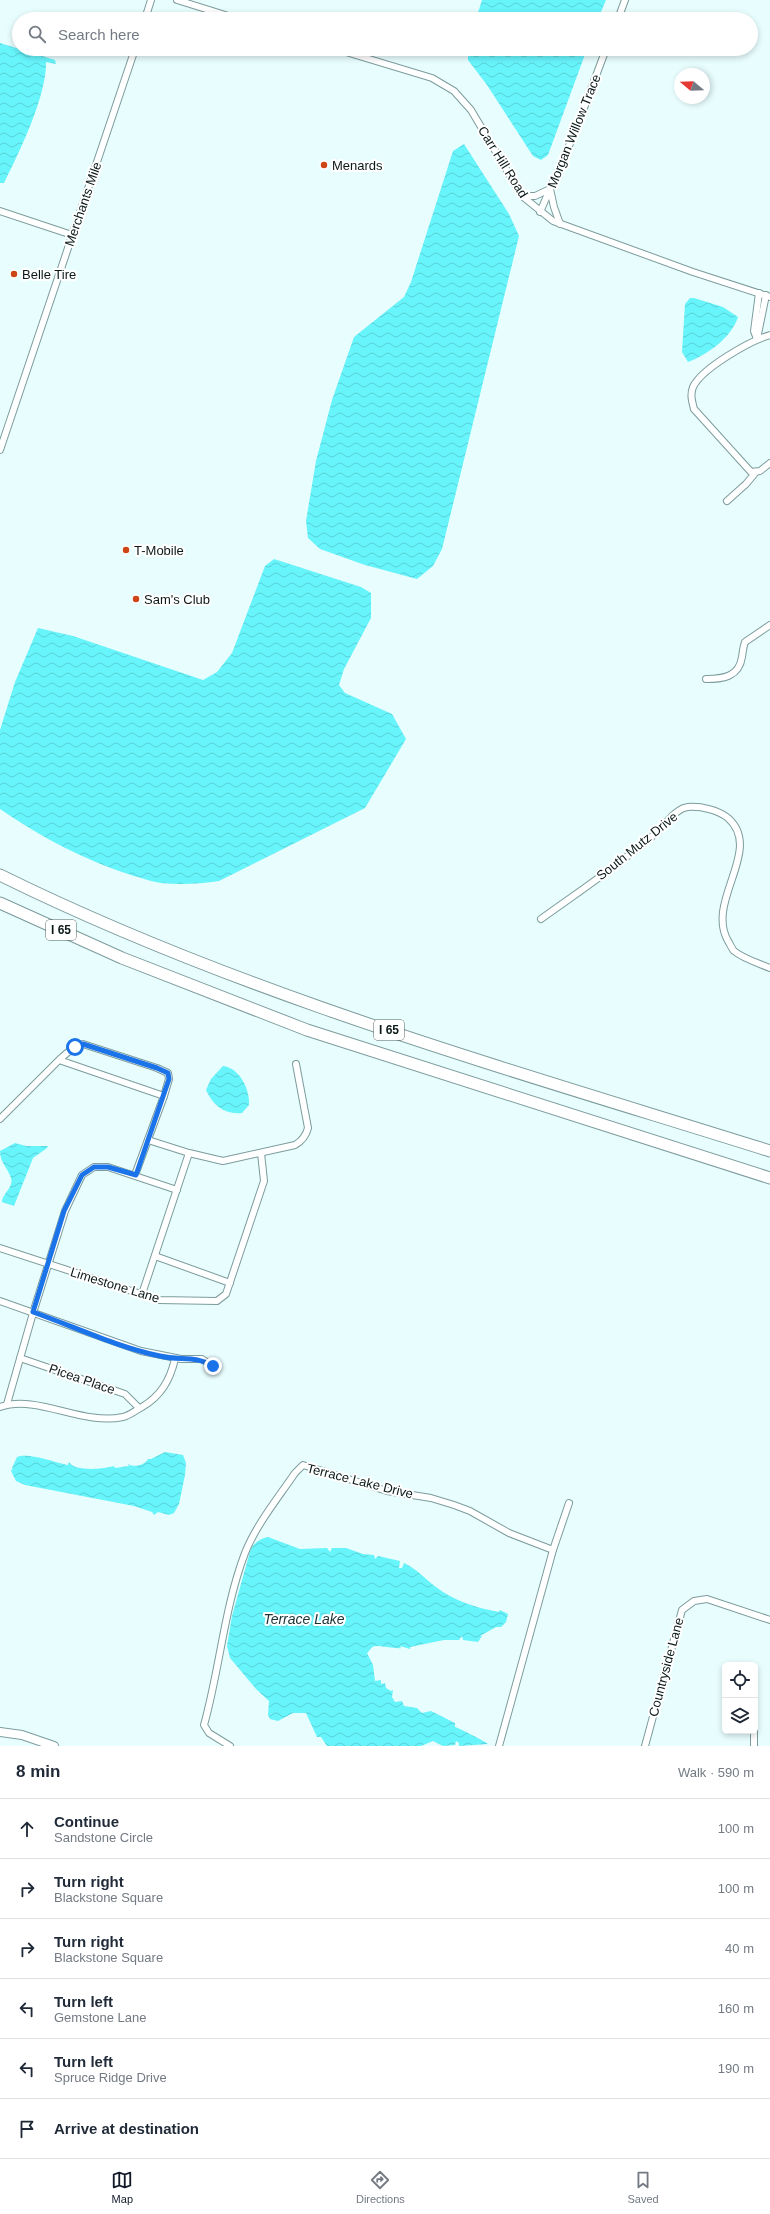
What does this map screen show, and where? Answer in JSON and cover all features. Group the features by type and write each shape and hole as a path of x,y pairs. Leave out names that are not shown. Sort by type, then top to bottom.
{"highway":[{"path":"0,870 18,884"},
{"name":"I 65","path":"0,875 131,934 316,1006 770,1151"},
{"name":"I 65","path":"0,903 122,958 307,1030 770,1178"}],"street":[{"path":"147,12 151,0"},
{"path":"177,0 216,12"},
{"path":"621,12 625,0"},
{"name":"Merchants Mile","path":"0,450 132,56"},
{"name":"Carr Hill Road","path":"359,56 432,78 454,91 471,110 522,196 540,212 560,224 768,296"},
{"name":"Morgan Willow Trace","path":"540,212 575,132 603,56"},
{"path":"522,196 535,196 550,189 560,224"},
{"path":"0,211 72,234"},
{"path":"757,339 754,331 759,293"},
{"path":"757,339 768,296"},
{"path":"770,335 757,339 718,363 693,386 691,397 694,409 751,472 760,472 770,463"},
{"path":"727,501 746,484 756,472"},
{"path":"706,679 723,679 735,672 740,666 745,642 770,625"},
{"name":"South Mutz Drive","path":"541,919 614,868 656,834 680,810 688,807 717,810 729,819 739,833 742,846 724,900 724,934 734,950 770,968"},
{"path":"0,1119 59,1060 75,1047 83,1044 157,1068 168,1073 169,1079 136,1175"},
{"path":"59,1060 164,1096"},
{"path":"148,1140 223,1161 294,1145 306,1135 308,1128 296,1064"},
{"path":"142,1294 190,1152"},
{"name":"Limestone Lane","path":"0,1248 48,1265 142,1294 170,1301 217,1301 226,1294 264,1181 261,1153"},
{"path":"7,1404 64,1211 76,1184 82,1175 94,1167 108,1167 136,1175 177,1190"},
{"path":"155,1256 230,1283"},
{"path":"0,1302 33,1312 141,1351 175,1358 202,1359 213,1366"},
{"name":"Picea Place","path":"20,1358 125,1394 139,1408"},
{"path":"0,1407 7,1404 28,1404 98,1419 124,1417 153,1400 165,1386 175,1358"},
{"name":"Terrace Lake Drive","path":"230,1746 209,1733 204,1725 213,1694 229,1610 245,1554 251,1540 295,1473 303,1465 387,1491 431,1498 454,1505 470,1511 509,1533 553,1550"},
{"path":"499,1746 553,1550 569,1503"},
{"name":"Countryside Lane","path":"645,1746 682,1610 694,1601 707,1599 770,1620"},
{"path":"0,1732 22,1735 54,1746"},
{"path":"754,1734 754,1746"}],"water":[{"path":"482,0 606,0 601,12 478,12"},
{"path":"0,43 12,47 12,56 42,56 55,60 56,64 46,62 42,91 31,124 4,183 0,183"},
{"path":"468,56 584,56 548,155 541,160 533,156 487,85 468,60"},
{"path":"464,144 509,214 519,236 442,549 433,566 417,579 365,565 320,549 308,538 306,521 316,461 332,400 354,337 404,297 411,282 453,151"},
{"path":"690,298 723,307 738,317 730,332 718,344 703,355 688,362 682,352 685,304"},
{"path":"274,559 361,587 371,593 371,618 344,669 339,685 345,693 392,714 406,739 365,808 219,881 183,884 154,882 116,870 65,848 32,830 0,809 0,730 15,682 38,628 73,636 203,680 217,672 232,653 265,566"},
{"path":"223,1066 239,1075 246,1087 249,1105 242,1113 225,1111 220,1108 212,1100 206,1090 211,1079"},
{"path":"15,1143 26,1146 48,1146 33,1158 14,1206 2,1202 11,1184 11,1178 1,1159 0,1151"},
{"path":"165,1452 183,1455 186,1463 179,1504 174,1513 169,1515 158,1512 154,1515 152,1512 134,1506 25,1485 16,1481 11,1471 12,1469 13,1471 12,1468 17,1457 22,1456 35,1457 68,1465 69,1462 77,1467 97,1469 114,1466 115,1468 129,1466 128,1464 133,1466 139,1465 148,1459"},
{"name":"Terrace Lake","path":"268,1537 300,1549 327,1548 330,1552 332,1548 346,1548 363,1554 374,1555 375,1559 378,1556 400,1561 399,1568 402,1568 404,1563 409,1565 443,1592 458,1600 482,1608 499,1612 500,1610 508,1614 506,1622 501,1627 496,1627 480,1636 482,1636 478,1642 463,1640 462,1636 459,1640 444,1640 410,1647 410,1649 400,1646 401,1648 374,1646 367,1653 373,1665 375,1681 381,1680 381,1684 385,1683 386,1688 391,1691 393,1690 392,1697 395,1702 402,1701 404,1706 417,1708 422,1713 431,1711 455,1723 455,1727 488,1744 459,1746 459,1743 456,1741 455,1745 443,1746 433,1741 421,1746 327,1746 321,1737 317,1737 306,1713 293,1713 278,1721 270,1719 268,1715 269,1701 256,1689 230,1658 227,1646 232,1616 251,1548 259,1541"}],"place":[{"name":"Menards","path":"324,165"},
{"name":"Belle Tire","path":"14,274"},
{"name":"T-Mobile","path":"126,550"},
{"name":"Sam's Club","path":"136,599"}],"route":[{"path":"75,1047 83,1044 157,1068 168,1073 169,1079 136,1175 108,1167 94,1167 82,1175 76,1184 64,1211 33,1312 141,1351 181,1359 202,1359 213,1366"}]}
